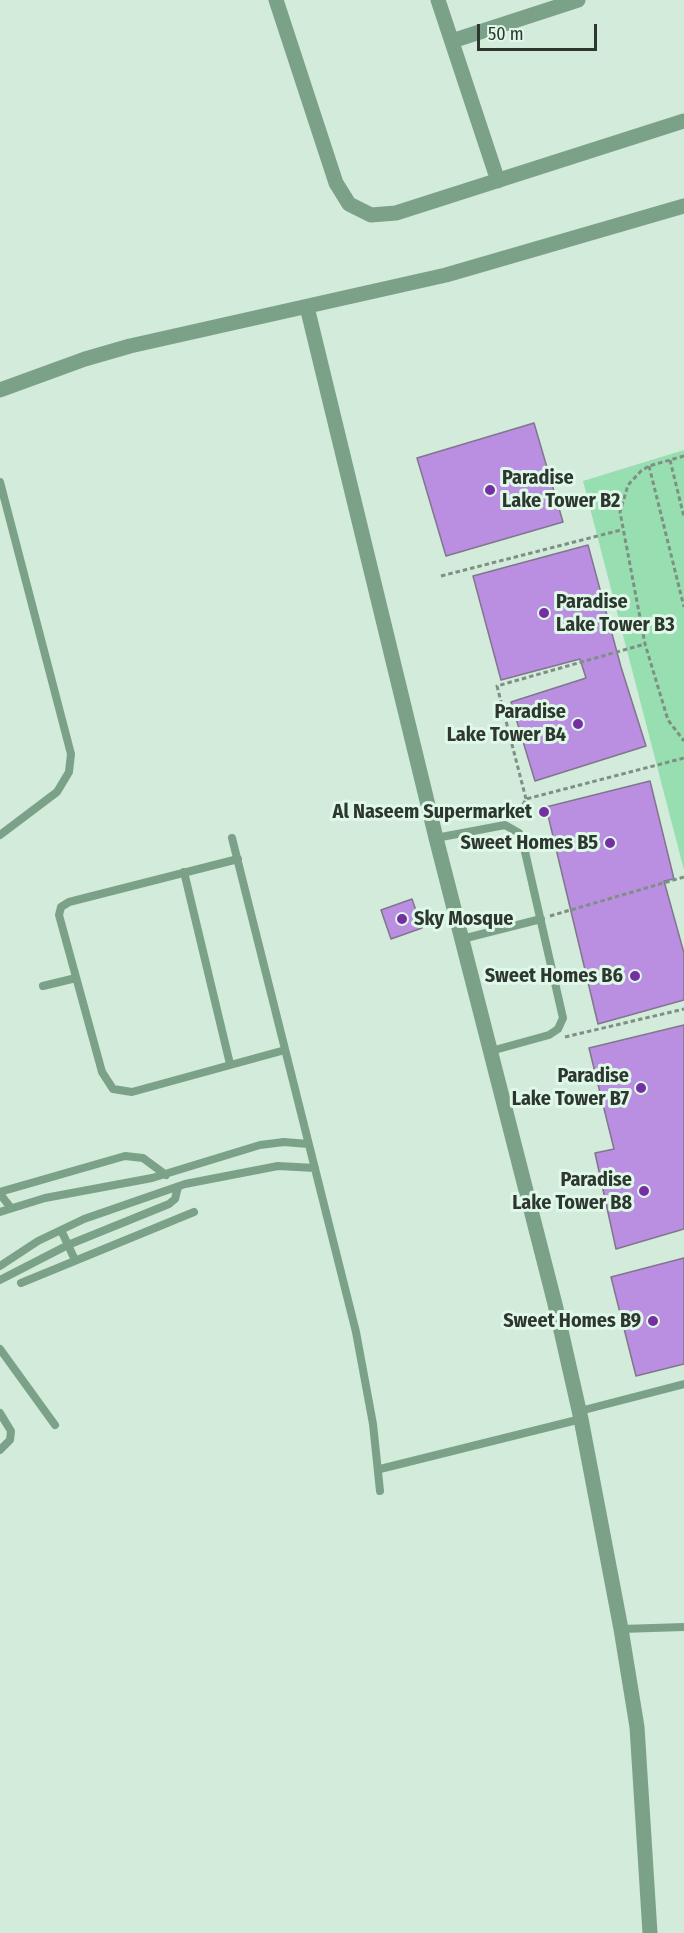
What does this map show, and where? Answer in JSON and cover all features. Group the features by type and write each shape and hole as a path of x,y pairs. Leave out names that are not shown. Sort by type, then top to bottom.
{"street":[{"path":"276,0 336,183 349,204 371,215 388,216 684,121"},
{"path":"438,0 498,181"},
{"path":"452,41 578,0"},
{"path":"0,390 85,359 130,346 446,275 684,206"},
{"path":"308,307 436,838 555,1304 580,1415 621,1629 641,1767 650,1933"}],"lane":[{"path":"0,482 1,493 71,754 69,772 57,792 0,835"},
{"path":"436,838 499,825 510,827 521,838 563,1012 561,1025 549,1035 491,1051"},
{"path":"232,838 356,1332 380,1469 380,1491"},
{"path":"238,859 65,903 60,915 104,1078 113,1089 132,1092 285,1050"},
{"path":"184,872 230,1065"},
{"path":"462,939 541,919"},
{"path":"43,986 76,978"},
{"path":"0,1212 45,1198 190,1168 260,1145 284,1142 309,1144"},
{"path":"10,1208 0,1193 125,1156 143,1158 166,1174"},
{"path":"0,1266 61,1230 129,1203 178,1187 278,1166 315,1168"},
{"path":"190,1168 194,1183"},
{"path":"0,1280 68,1245 173,1202 178,1187"},
{"path":"129,1203 134,1217"},
{"path":"21,1282 194,1212"},
{"path":"61,1230 75,1260"},
{"path":"0,1349 55,1425"},
{"path":"380,1469 580,1415 684,1384"},
{"path":"0,1413 12,1431 10,1440 0,1450"},
{"path":"621,1629 684,1627"}],"path":[{"path":"684,456 649,466 634,478 623,494 620,512 621,530 645,644 668,720 684,741"},
{"path":"670,460 684,517"},
{"path":"649,466 684,607"},
{"path":"441,576 621,530"},
{"path":"526,800 497,686 645,644"},
{"path":"510,827 526,800 684,758"},
{"path":"541,919 684,877"},
{"path":"549,1035 559,1039 684,1009"}],"green space":[{"path":"684,450 684,870 583,481"}],"building":[{"name":"Paradise Lake Tower B2","path":"534,423 563,522 446,556 417,458"},
{"path":"588,545 621,667 646,746 535,781 511,702 586,678 580,659 501,680 473,576"},
{"path":"650,781 674,879 664,881 684,953 684,1000 598,1024 546,807"},
{"name":"Sky Mosque","path":"412,899 422,928 391,939 381,910"},
{"path":"684,1025 684,1229 616,1249 595,1153 614,1149 589,1048"},
{"name":"Sweet Homes B9","path":"684,1258 684,1364 636,1376 611,1277"}],"place":[{"name":"Paradise Lake Tower B2","path":"490,490"},
{"name":"Paradise Lake Tower B3","path":"544,613"},
{"name":"Paradise Lake Tower B4","path":"578,724"},
{"name":"Al Naseem Supermarket","path":"544,812"},
{"name":"Sweet Homes B5","path":"610,843"},
{"name":"Sky Mosque","path":"402,919"},
{"name":"Sweet Homes B6","path":"635,976"},
{"name":"Paradise Lake Tower B7","path":"641,1088"},
{"name":"Paradise Lake Tower B8","path":"644,1191"},
{"name":"Sweet Homes B9","path":"653,1321"}]}
